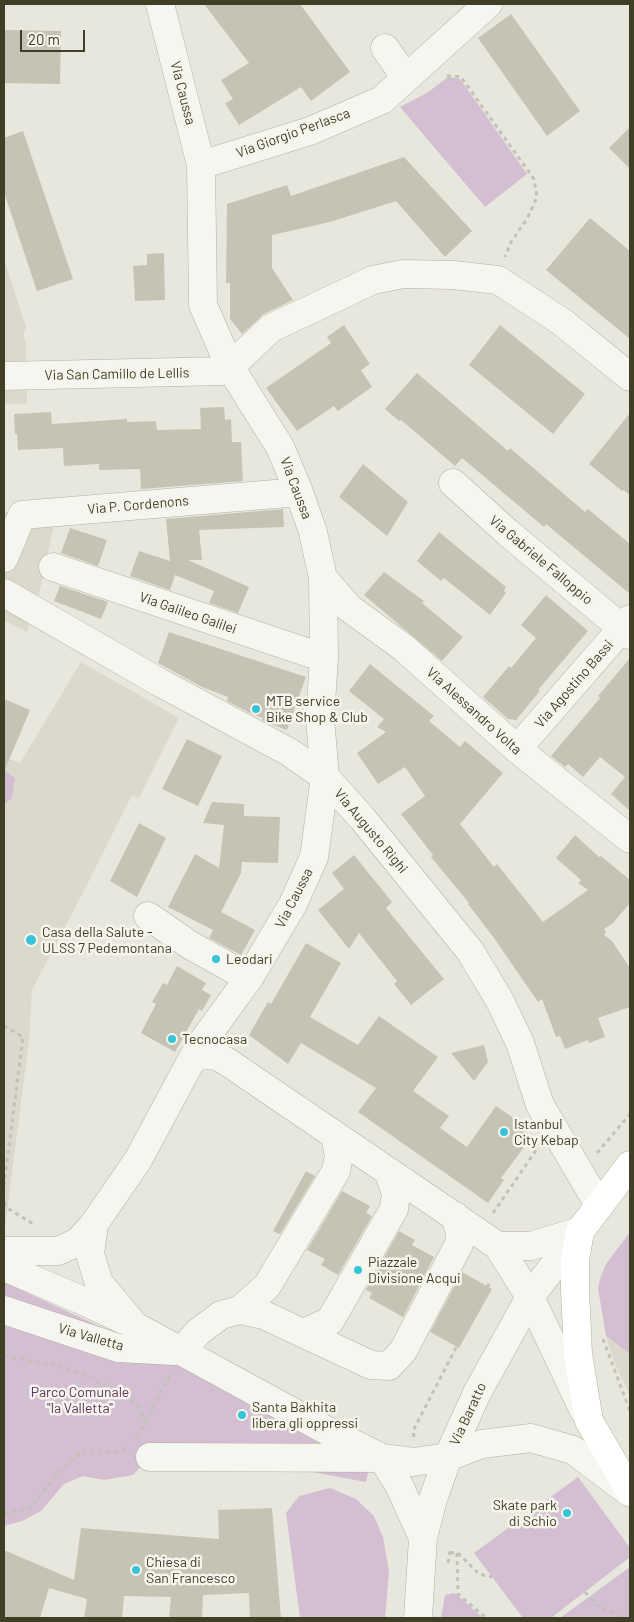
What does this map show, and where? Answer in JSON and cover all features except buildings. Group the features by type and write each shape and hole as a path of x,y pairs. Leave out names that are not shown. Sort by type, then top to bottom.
{"main road":[{"path":"630,1165 580,1230 575,1260 578,1354 589,1421 630,1492"}],"street":[{"name":"Via Caussa","path":"160,4 201,165 203,305 230,367 280,447 313,532 323,578 324,658 320,718 325,777 314,857 293,904 249,978 198,1048 193,1058"},
{"name":"Via Giorgio Perlasca","path":"201,165 310,131 382,100 405,77 488,4"},
{"path":"385,48 405,77"},
{"path":"230,367 271,328 373,280 403,274 453,275 498,280 562,322 630,376"},
{"name":"Via San Camillo de Lellis","path":"4,376 222,372 230,367"},
{"name":"Via Gabriele Falloppio","path":"453,483 507,532 628,628"},
{"name":"Via P. Cordenons","path":"4,558 22,515 299,492"},
{"name":"Via Galileo Galilei","path":"53,567 324,658"},
{"name":"Via Alessandro Volta","path":"323,578 348,608 404,648 517,749 630,839"},
{"name":"Via Augusto Righi","path":"4,593 159,682 289,752 325,777 362,818 470,950 500,1000 520,1043 540,1105 599,1205"},
{"name":"Via Agostino Bassi","path":"517,749 628,628"},
{"path":"148,916 190,945 249,978"},
{"path":"4,1251 58,1251 78,1242 94,1224 138,1160 193,1058 205,1054 217,1056 455,1216 530,1297 589,1421"},
{"path":"182,1351 198,1332 222,1315 240,1310 267,1286 336,1171 340,1156 335,1136"},
{"path":"304,1334 330,1321 394,1208 396,1194 388,1172"},
{"path":"240,1310 264,1315 371,1365 389,1366 403,1351 459,1244 460,1232 455,1216"},
{"path":"94,1224 90,1254 99,1283 135,1326"},
{"path":"496,1259 580,1230"},
{"name":"Via Baratto","path":"418,1618 423,1538 433,1499 448,1457 477,1393 530,1297 580,1230"},
{"path":"4,1267 85,1301 135,1326 322,1428 382,1458"},
{"name":"Via Valletta","path":"4,1310 118,1348 182,1351"},
{"path":"137,1449 382,1458 413,1462 448,1457 482,1444 531,1438 573,1450 630,1492"},
{"name":"Via Baratto","path":"382,1458 399,1485 423,1538"}],"path":[{"path":"442,79 449,75 461,78 534,179 537,197 527,219 511,242 502,263 498,280"},
{"path":"4,1026 23,1037 4,1185"},
{"path":"590,1148 595,1156 630,1114"},
{"path":"499,1218 493,1213 539,1146"},
{"path":"413,1431 496,1259"},
{"path":"4,1514 31,1507 54,1478 80,1452 109,1452 137,1449 145,1423 182,1351"},
{"path":"4,1356 54,1365 86,1376 138,1405 145,1423"},
{"path":"450,1553 457,1552"},
{"path":"457,1552 479,1574 492,1577"},
{"path":"457,1552 458,1594 486,1618"},
{"path":"585,1592 597,1605 622,1618"}],"shaded area":[{"path":"4,259 26,327 23,336 26,342 27,404 4,404"},
{"path":"4,512 54,513 54,524 38,599 27,632 4,620"},
{"name":"Casa della Salute - ULSS 7 Pedemontana","path":"81,662 179,718 139,798 132,795 32,990 29,1041 4,1234 4,757 20,763"},
{"path":"606,1336 630,1354 630,1396 614,1362"}],"green space":[{"path":"448,77 460,79 527,174 485,207 400,107 427,93"},
{"path":"4,770 15,778 12,798 4,805"},
{"path":"630,1232 630,1354 606,1336 598,1288 606,1264"},
{"name":"Parco Comunale \"la Valletta\"","path":"4,1282 157,1353 370,1464 366,1482 161,1444 133,1475 104,1480 83,1476 64,1484 41,1511 22,1521 4,1526"},
{"name":"Skate park di Schio","path":"578,1477 630,1548 630,1557 551,1618 523,1618 474,1553"},
{"path":"330,1488 356,1499 374,1516 383,1537 389,1572 385,1618 300,1618 286,1513 299,1496"},
{"path":"630,1567 630,1618 560,1618"},
{"path":"454,1593 483,1618 441,1618 445,1595"}],"place":[{"name":"MTB service Bike Shop & Club","path":"256,709"},
{"name":"Casa della Salute - ULSS 7 Pedemontana","path":"31,940"},
{"name":"Leodari","path":"216,959"},
{"name":"Tecnocasa","path":"172,1039"},
{"name":"Istanbul City Kebap","path":"504,1132"},
{"name":"Piazzale Divisione Acqui","path":"358,1270"},
{"name":"Santa Bakhita libera gli oppressi","path":"242,1415"},
{"name":"Skate park di Schio","path":"567,1513"},
{"name":"Chiesa di San Francesco","path":"136,1570"}]}
